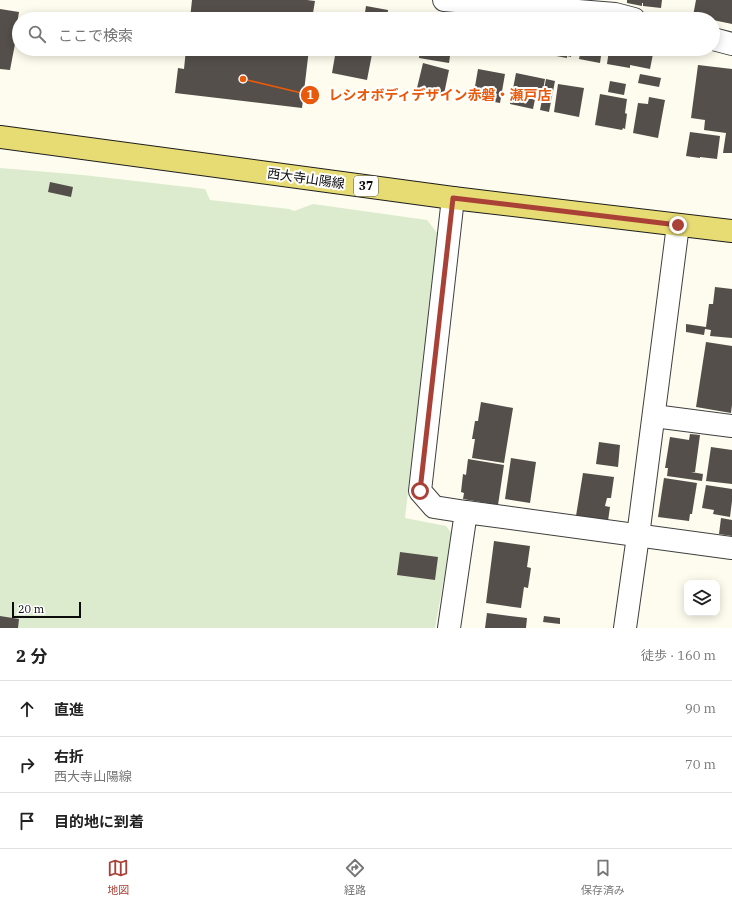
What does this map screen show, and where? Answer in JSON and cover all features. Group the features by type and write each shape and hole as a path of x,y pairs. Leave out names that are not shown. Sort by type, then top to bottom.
{"main road":[{"name":"西大寺山陽線","path":"0,137 453,198 732,231"}],"street":[{"path":"444,0 591,12"},
{"path":"720,41 732,44"},
{"path":"453,198 420,491 434,506 466,512 732,548"},
{"path":"625,628 678,225"},
{"path":"654,416 732,426"},
{"path":"449,628 466,512"}],"green space":[{"path":"0,168 83,175 205,189 210,200 289,209 294,211 313,204 427,220 438,234 405,518 446,526 452,534 435,628 0,628"}],"building":[{"path":"192,0 315,1 313,12 191,12"},
{"path":"627,0 662,0 661,8 643,6 643,3 642,6 627,3"},
{"path":"696,0 732,0 732,24 720,21 720,12 694,12"},
{"path":"366,6 388,10 388,12 365,12"},
{"path":"0,9 19,12 12,12 13,56 10,70 0,69"},
{"path":"185,56 308,56 302,108 175,93 178,68 184,69"},
{"path":"335,56 372,56 367,80 332,73"},
{"path":"419,56 450,56 449,63 419,58"},
{"path":"556,56 567,56 567,58"},
{"path":"580,56 601,56 600,63 579,59"},
{"path":"608,56 653,56 650,69 630,65 630,68 607,64"},
{"path":"423,63 449,70 444,94 417,88"},
{"path":"698,65 732,69 732,153 723,153 726,133 704,130 705,120 691,118"},
{"path":"478,69 505,74 500,103 473,98"},
{"path":"516,73 545,79 541,101 535,99 533,109 510,104"},
{"path":"640,74 661,78 659,87 638,83"},
{"path":"546,79 555,81 549,112 540,110"},
{"path":"610,81 626,84 624,95 608,92"},
{"path":"558,84 584,88 579,117 554,112"},
{"path":"600,94 627,99 625,129 623,128 622,130 595,125"},
{"path":"649,97 665,100 658,138 633,133 638,103 648,104"},
{"path":"690,132 720,136 717,159 686,156"},
{"path":"50,182 73,187 71,197 48,192"},
{"path":"715,287 732,289 732,338 710,336 711,330 705,329 704,335 686,332 686,324 706,327 709,304 713,304"},
{"path":"706,342 732,346 731,413 696,407"},
{"path":"481,402 513,408 504,463 472,458 475,439 472,439 475,421 478,421"},
{"path":"690,434 700,435 695,472 691,472 703,474 702,481 667,476 668,468 665,468 670,437 689,440"},
{"path":"599,442 620,445 618,467 596,464"},
{"path":"711,447 732,450 732,484 706,481"},
{"path":"511,458 536,462 530,503 505,499"},
{"path":"468,459 504,465 498,505 463,499 464,493 461,492 463,474 466,475"},
{"path":"583,473 614,477 611,498 607,498 605,506 610,507 608,521 576,516"},
{"path":"664,478 697,483 692,514 690,514 689,521 658,517"},
{"path":"706,485 732,489 730,517 713,514 714,510 702,508"},
{"path":"721,518 732,520 732,536 719,534"},
{"path":"494,541 530,546 527,567 531,568 528,588 524,587 521,608 486,603"},
{"path":"400,552 438,557 435,580 397,575"},
{"path":"487,613 527,618 526,628 485,628"},
{"path":"0,616 19,619 18,628 0,628"},
{"path":"544,616 560,618 560,624 543,622"}],"place":[{"name":"レシオボディデザイン赤磐・瀬戸店","path":"243,79"}],"route":[{"path":"420,491 453,198 678,225"}]}
